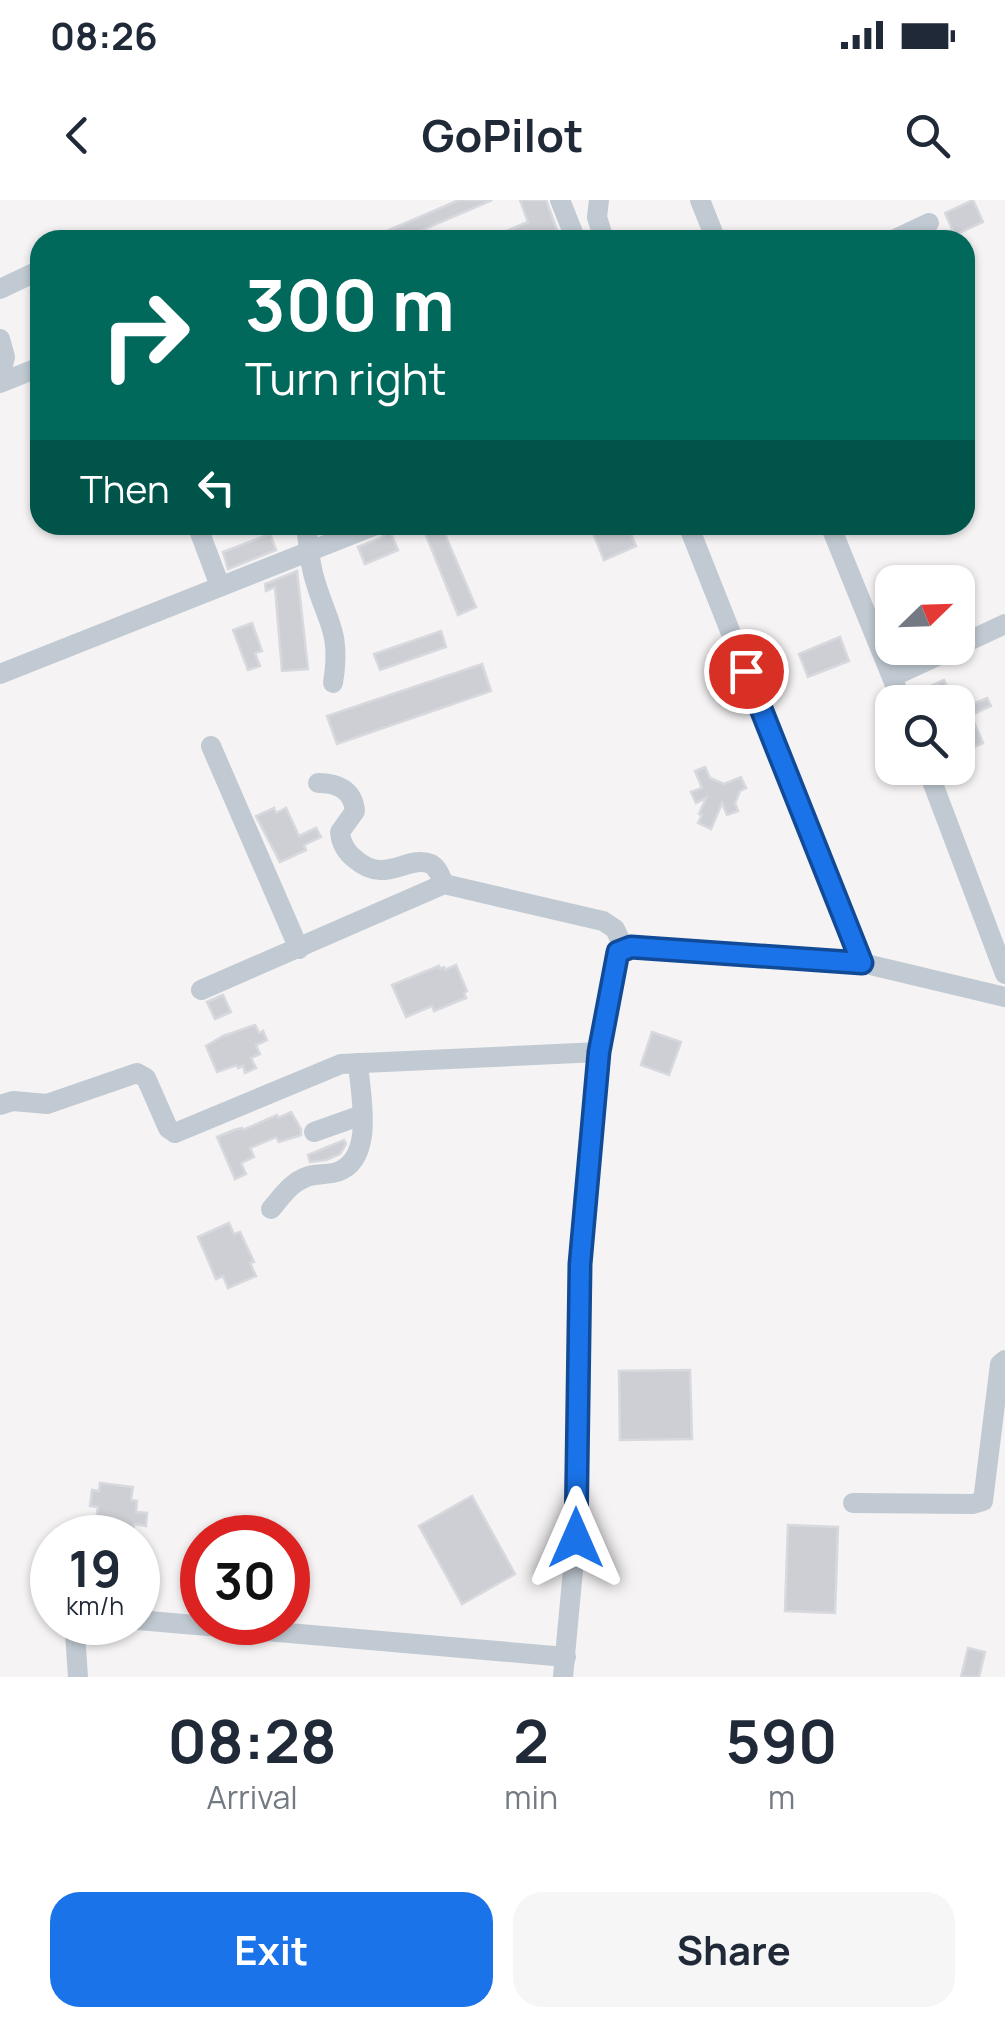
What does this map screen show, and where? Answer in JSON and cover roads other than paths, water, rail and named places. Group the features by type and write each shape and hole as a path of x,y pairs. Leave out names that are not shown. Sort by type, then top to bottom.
{"street":[{"path":"560,200 572,230"},
{"path":"599,200 597,217 601,230"},
{"path":"700,200 712,230"},
{"path":"914,230 929,223"},
{"path":"0,289 30,275"},
{"path":"0,339 5,357 0,380"},
{"path":"0,380 30,370"},
{"path":"200,535 220,586"},
{"path":"307,535 315,582 335,636 333,682"},
{"path":"0,674 351,535"},
{"path":"692,535 862,963"},
{"path":"834,535 895,685"},
{"path":"975,638 1005,624"},
{"path":"892,677 918,665"},
{"path":"211,746 298,949"},
{"path":"318,783 338,785 353,800 356,811 340,832 345,849 358,862 381,871 428,864 436,868 444,884"},
{"path":"933,785 1005,974"},
{"path":"201,990 444,884 603,921 615,930 624,948"},
{"path":"160,1622 564,1667 576,1538 580,1264 599,1052 616,958 624,948 631,947 862,963 1005,997"},
{"path":"0,1105 47,1104 137,1072 146,1078 168,1128 175,1133 330,1068 358,1063 599,1052"},
{"path":"271,1209 302,1178 337,1172 356,1158 362,1115 358,1063"},
{"path":"314,1132 362,1115"},
{"path":"852,1503 983,1501 1000,1364 1005,1360"},
{"path":"76,1645 78,1677"}]}
